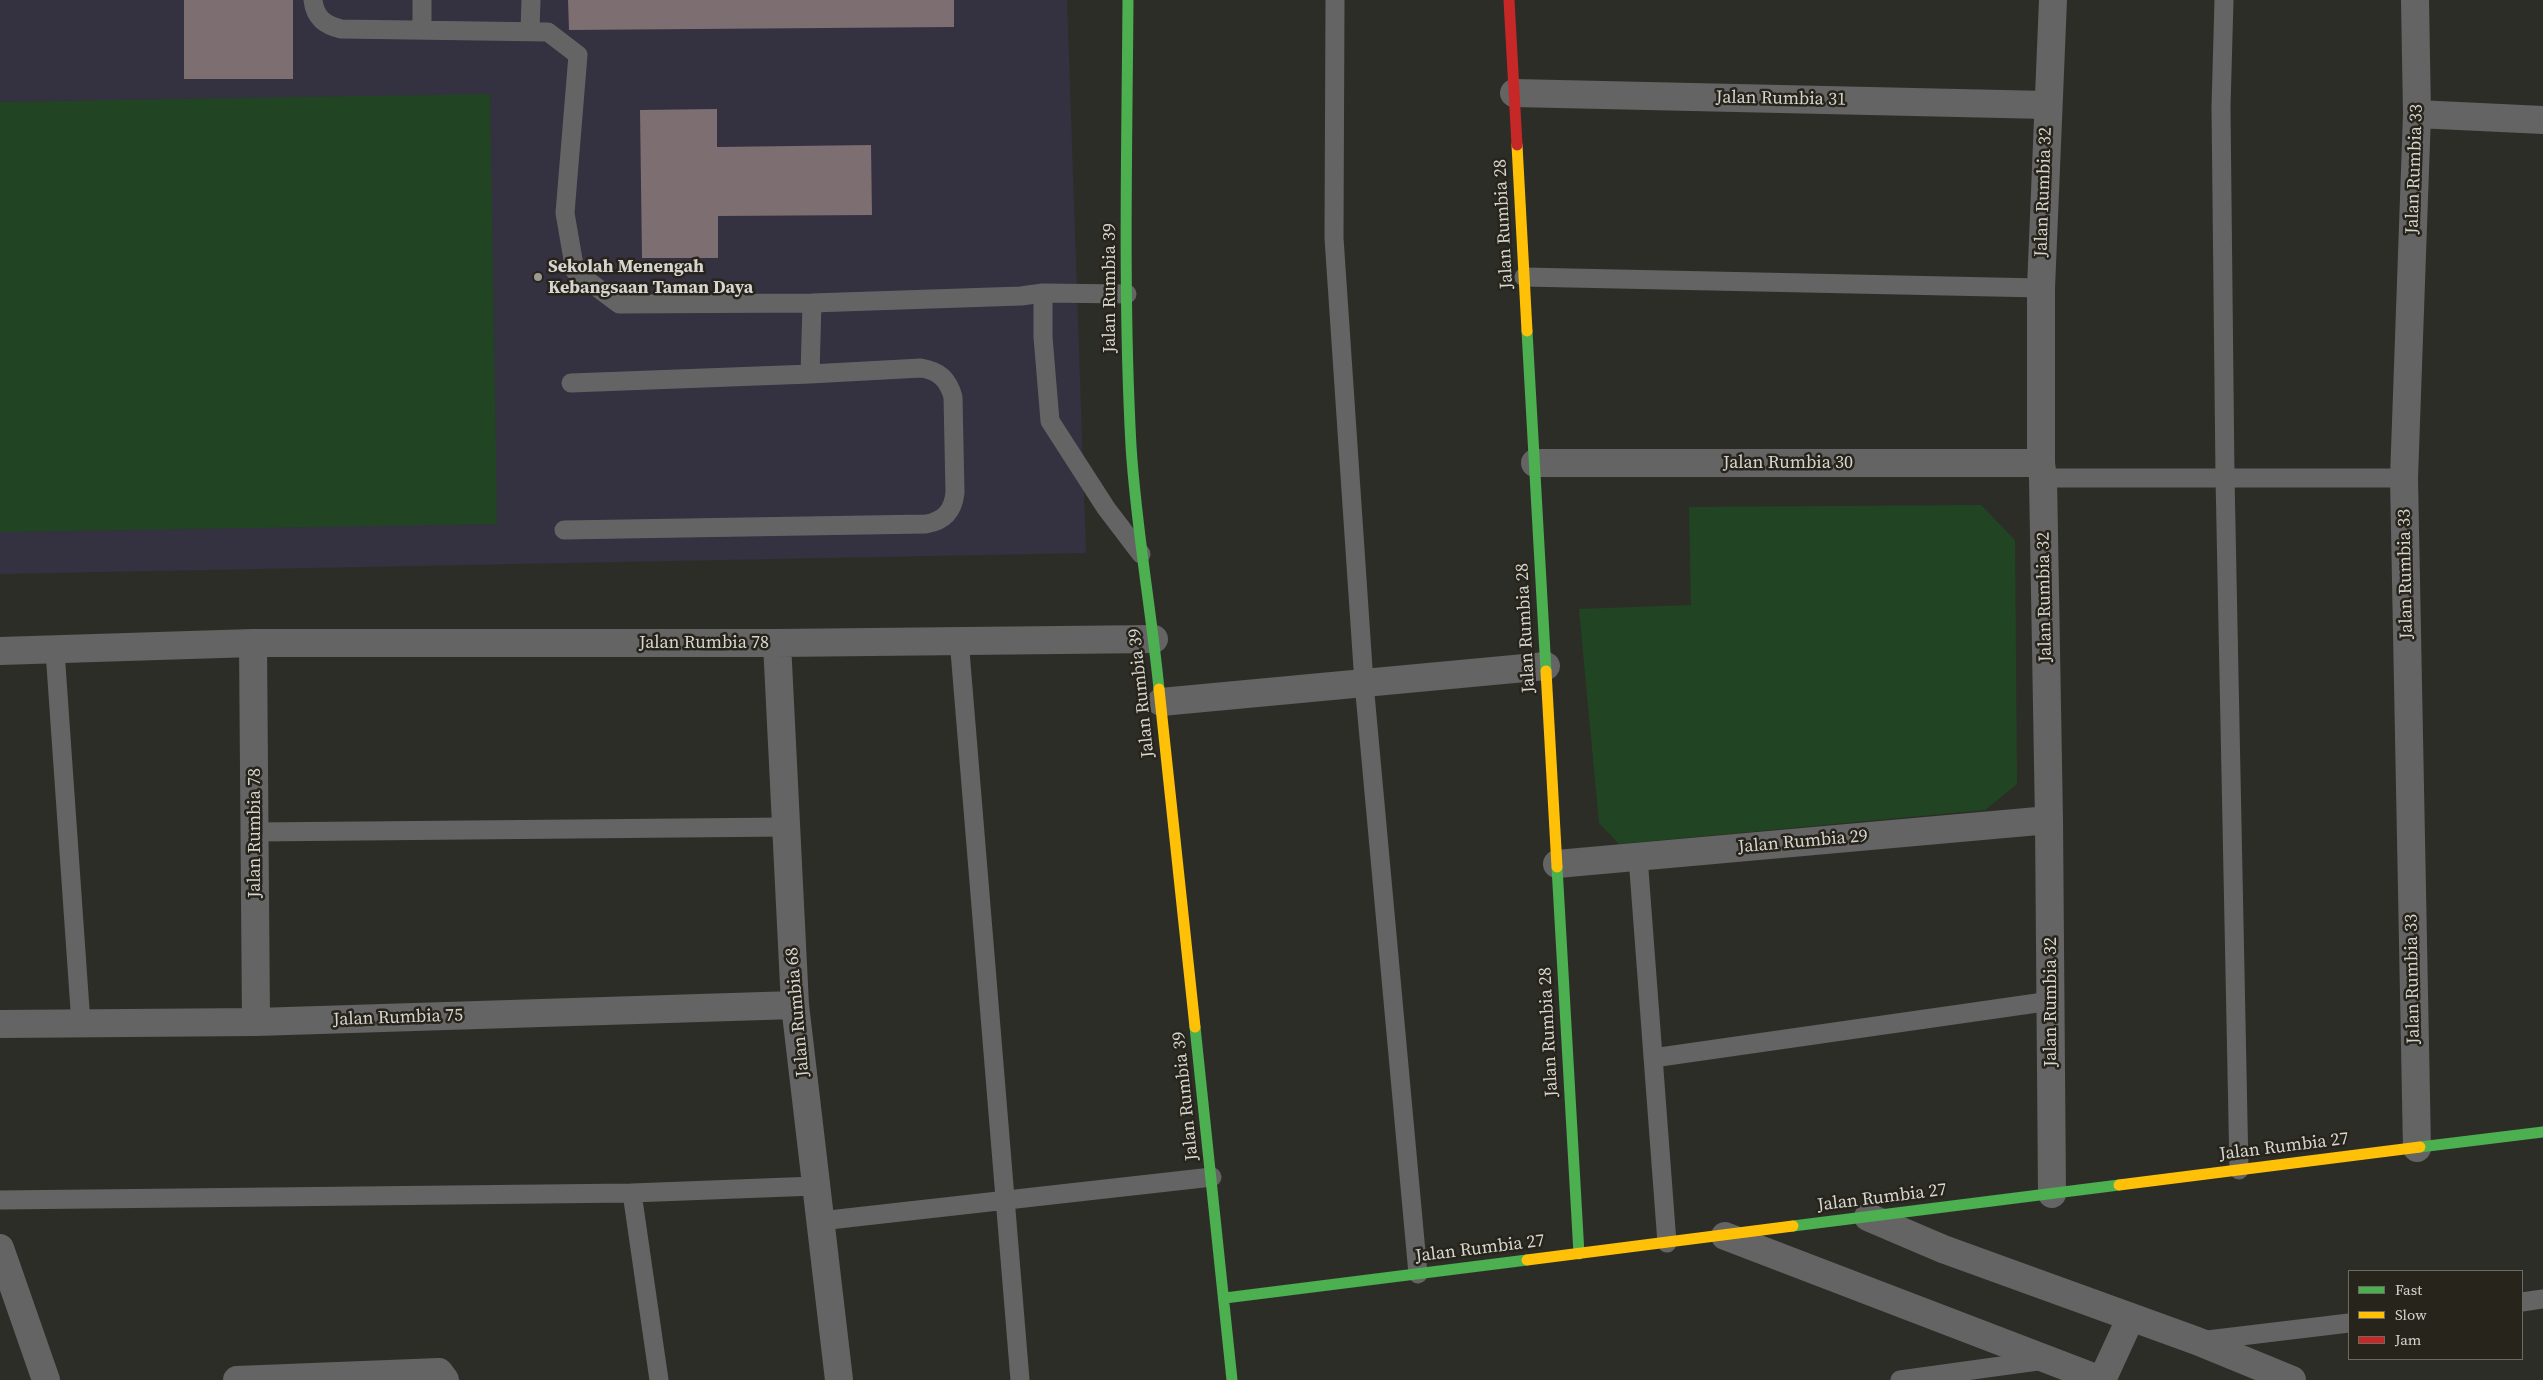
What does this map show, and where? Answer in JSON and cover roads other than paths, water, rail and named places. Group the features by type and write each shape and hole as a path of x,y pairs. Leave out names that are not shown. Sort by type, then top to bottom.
{"street":[{"name":"Jalan Rumbia 39","path":"1128,0 1127,294 1130,422 1142,555 1161,702 1225,1298 1232,1380"},
{"name":"Jalan Rumbia 28","path":"1509,0 1579,1254"},
{"name":"Jalan Rumbia 32","path":"2052,0 2041,288 2042,470 2049,820 2052,1194"},
{"name":"Jalan Rumbia 33","path":"2415,0 2418,114 2404,478 2417,1148"},
{"name":"Jalan Rumbia 31","path":"1514,93 2047,105"},
{"path":"2418,114 2543,120"},
{"name":"Jalan Rumbia 30","path":"1535,463 2042,470"},
{"name":"Jalan Rumbia 78","path":"0,651 253,643 777,643 959,639 1154,639"},
{"name":"Jalan Rumbia 78","path":"253,643 256,1022"},
{"name":"Jalan Rumbia 68","path":"777,643 795,1005 839,1380"},
{"path":"1161,702 1546,666"},
{"name":"Jalan Rumbia 29","path":"1557,864 2049,820"},
{"name":"Jalan Rumbia 75","path":"0,1024 256,1022 795,1005"},
{"name":"Jalan Rumbia 27","path":"1225,1298 2543,1132"},
{"path":"1868,1217 2021,1278 2197,1341 2292,1380"},
{"path":"1724,1236 2102,1380 2131,1317"},
{"path":"0,1248 46,1380"},
{"path":"237,1380 439,1372 445,1380"}],"lane":[{"path":"312,0 314,10 320,20 330,26 341,29 548,32 578,55 565,213 574,271 619,304 812,303 1021,296 1043,293 1127,294"},
{"path":"422,0 422,30"},
{"path":"530,31 531,0"},
{"path":"1335,0 1334,238 1364,683 1418,1274"},
{"path":"2224,0 2221,116 2225,477 2239,1170"},
{"path":"1524,277 2041,288"},
{"path":"1043,293 1043,337 1050,421 1106,508 1142,555"},
{"path":"810,374 812,303"},
{"path":"564,530 926,524 938,522 947,514 954,505 955,494 953,397 950,386 943,376 933,370 921,368 571,383"},
{"path":"2042,470 2225,477 2404,478"},
{"path":"959,639 1020,1380"},
{"path":"55,650 80,1024"},
{"path":"255,832 787,827"},
{"path":"1638,857 1667,1243"},
{"path":"1653,1058 2051,1001"},
{"path":"820,1221 1212,1177"},
{"path":"0,1200 632,1193 815,1186"},
{"path":"632,1193 659,1380"},
{"path":"2523,1302 2543,1299"},
{"path":"2197,1341 2348,1323"},
{"path":"1900,1380 2050,1359"}],"place":[{"name":"Sekolah Menengah Kebangsaan Taman Daya","path":"538,277"}]}
